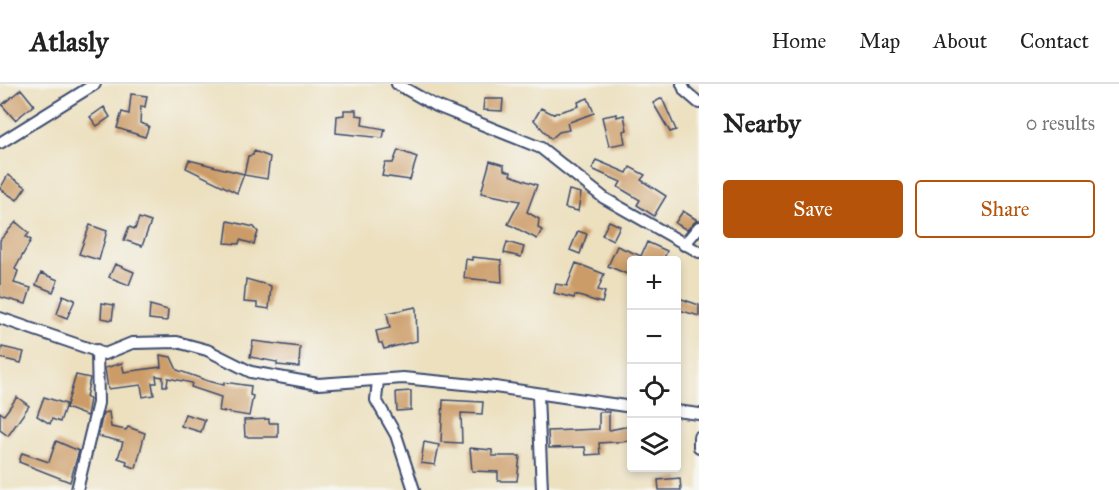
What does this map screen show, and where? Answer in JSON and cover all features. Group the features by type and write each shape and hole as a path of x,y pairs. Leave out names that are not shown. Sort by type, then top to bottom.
{"street":[{"path":"0,143 95,84"},
{"path":"397,84 443,109 541,148 604,198 699,252"},
{"path":"682,84 685,91 699,103"},
{"path":"684,245 699,227"},
{"path":"0,318 105,354 132,343 177,342 193,345 251,372 318,384 403,378 627,406"},
{"path":"77,490 98,403 97,350"},
{"path":"378,380 376,400 396,435 414,490"},
{"path":"538,394 542,490"},
{"path":"681,412 699,414"},
{"path":"699,437 699,447"}],"building":[{"path":"21,89 34,105 15,120 2,105"},
{"path":"131,94 147,96 145,107 141,106 140,123 149,126 145,137 117,128 122,112 129,114"},
{"path":"588,98 594,113 567,123 569,130 559,132 551,139 534,120 541,108 553,114 579,106 578,102"},
{"path":"662,98 676,130 670,132 653,103"},
{"path":"484,99 503,99 502,111 483,110"},
{"path":"104,107 110,117 97,126 90,117"},
{"path":"344,110 356,110 356,115 363,116 362,125 385,129 383,138 336,133 337,116 344,115"},
{"path":"617,114 617,117 624,115 627,130 623,131 625,143 609,146 602,117"},
{"path":"398,150 417,157 410,180 382,176 385,163 393,163"},
{"path":"254,151 270,157 267,179 244,175 248,156 253,155"},
{"path":"189,160 244,174 237,193 186,168"},
{"path":"596,160 627,173 630,167 645,175 641,180 666,196 654,216 637,205 640,200 618,187 621,182 592,169"},
{"path":"490,161 504,165 504,170 511,172 510,175 537,185 527,212 539,219 538,228 542,230 537,239 508,224 520,201 481,193"},
{"path":"8,175 26,187 17,200 0,189"},
{"path":"569,190 581,193 578,211 565,208"},
{"path":"683,211 697,220 687,230 675,223"},
{"path":"139,218 151,222 142,246 124,240 129,227 135,229"},
{"path":"228,221 254,227 258,232 254,244 240,240 239,244 225,243"},
{"path":"609,221 620,226 613,240 602,235"},
{"path":"16,222 29,233 26,237 31,240 15,269 18,271 14,283 31,288 26,304 0,297 0,240"},
{"path":"90,225 107,231 99,260 79,254"},
{"path":"578,231 587,234 580,254 570,250"},
{"path":"507,242 524,247 521,257 504,253"},
{"path":"647,242 667,251 665,256 641,256"},
{"path":"617,246 641,256 627,256 627,274 608,266"},
{"path":"472,257 501,260 502,282 464,278 466,259 472,260"},
{"path":"576,263 604,274 598,290 605,292 602,303 575,295 574,298 554,293 556,284 567,286"},
{"path":"115,264 134,272 129,285 109,277"},
{"path":"41,273 58,280 53,292 36,285"},
{"path":"246,279 271,286 269,309 257,307 257,303 244,302"},
{"path":"63,295 75,300 67,318 57,314"},
{"path":"681,299 699,305 699,316 681,311"},
{"path":"102,303 114,305 112,320 101,318"},
{"path":"150,305 168,310 167,321 149,319"},
{"path":"416,307 417,341 384,349 382,343 379,343 376,331 390,328 387,313"},
{"path":"253,341 300,347 299,367 277,365 277,362 250,357"},
{"path":"2,347 24,352 21,363 0,358"},
{"path":"160,355 171,357 177,370 208,381 224,385 224,382 251,386 250,395 253,396 249,416 219,411 221,397 191,387 192,383 168,378 167,386 163,386 163,377 156,376 157,383 152,383 154,395 143,397 141,385 108,389 105,368 122,363 124,372 161,367"},
{"path":"76,375 90,378 86,397 90,399 87,416 66,408"},
{"path":"411,391 411,410 397,411 396,392"},
{"path":"17,397 29,406 8,436 0,430 0,412 4,415"},
{"path":"44,397 66,404 60,422 52,419 50,424 37,416"},
{"path":"443,400 483,402 482,414 461,413 462,443 441,442"},
{"path":"109,412 111,427 126,430 128,427 145,433 136,468 126,465 127,461 118,458 123,442 98,436 103,413"},
{"path":"599,412 609,412 609,430 627,427 627,441 599,443 600,454 586,455 585,447 549,448 548,431 599,429"},
{"path":"185,414 205,420 201,432 181,426"},
{"path":"269,419 269,423 278,423 278,437 245,437 244,420"},
{"path":"56,441 79,451 70,482 19,462 22,453 49,462"},
{"path":"424,442 439,445 435,465 421,463"},
{"path":"470,448 492,450 492,456 520,456 517,481 498,481 498,472 472,471"},
{"path":"680,478 681,490 659,490 658,480"}]}
